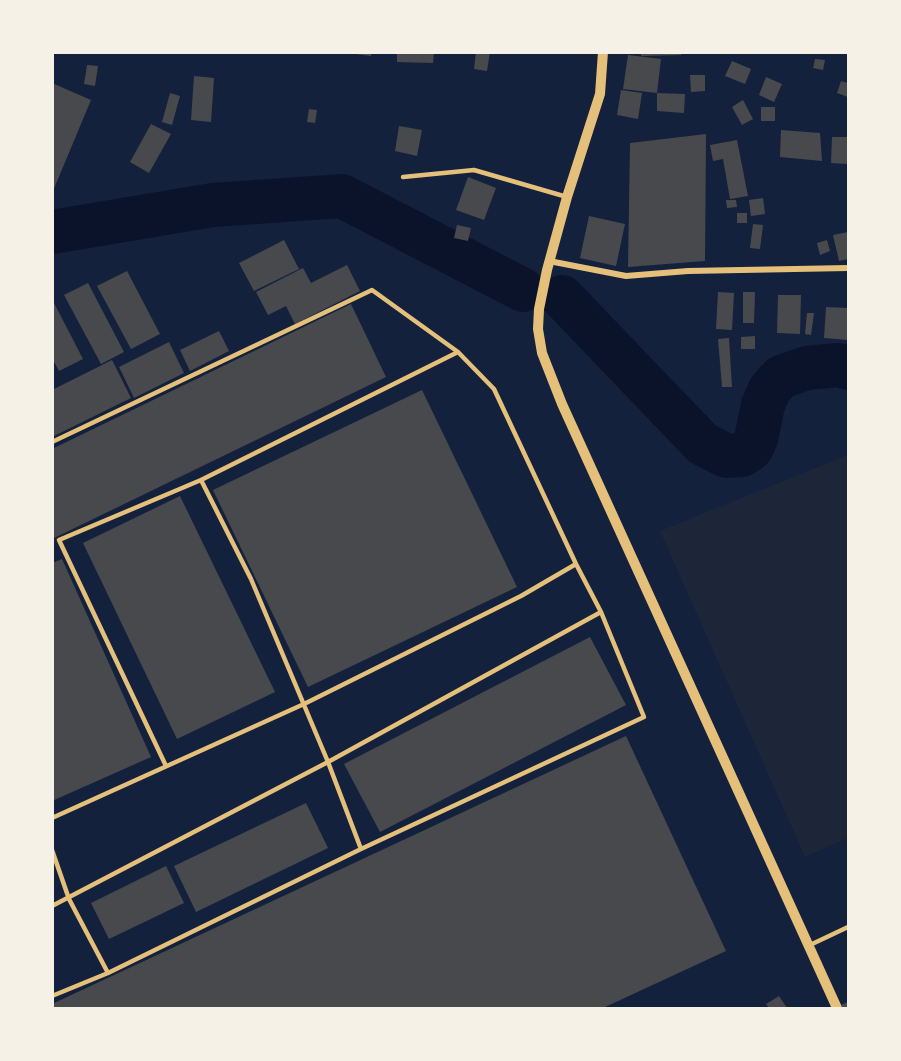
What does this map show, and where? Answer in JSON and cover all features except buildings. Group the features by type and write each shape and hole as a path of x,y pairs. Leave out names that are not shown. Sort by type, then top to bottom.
{"street":[{"path":"603,52 600,94 567,197 549,261 539,309 538,329 542,353 550,378 837,1008"},
{"path":"549,261 626,276 688,271 849,268"}],"lane":[{"path":"403,177 474,170 567,197"},
{"path":"52,442 372,290 458,352 494,389 601,612 644,717 361,849 108,973 52,996"},
{"path":"166,766 59,540 201,480 458,352"},
{"path":"201,480 250,579 328,762 361,849"},
{"path":"52,818 304,704 521,597 576,564"},
{"path":"52,906 328,762 601,612"},
{"path":"52,850 69,899 108,973"},
{"path":"808,946 849,927"}],"shaded area":[{"path":"848,455 848,838 805,857 660,531"}],"waterway":[{"path":"52,232 213,205 342,196 523,290"},
{"path":"562,297 703,444 727,456 742,455 751,449 756,439 763,405 770,389 781,377 807,368 838,365 848,368"}]}
